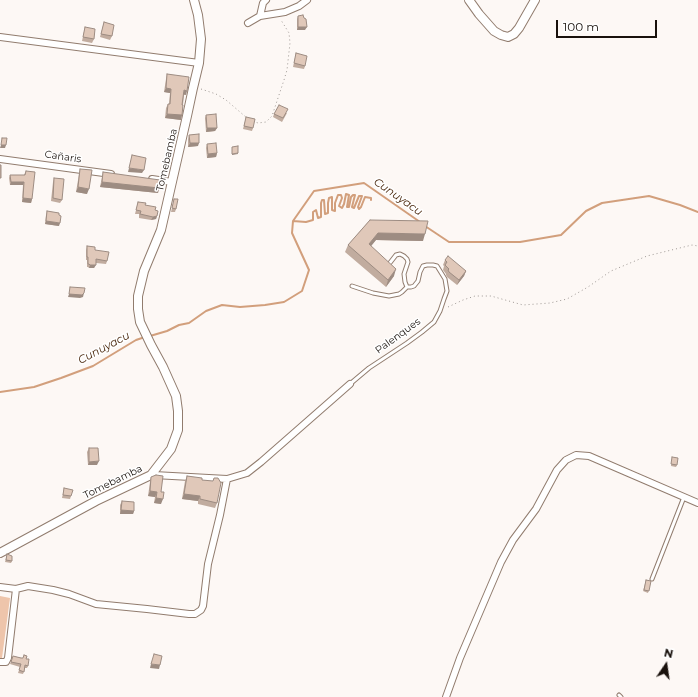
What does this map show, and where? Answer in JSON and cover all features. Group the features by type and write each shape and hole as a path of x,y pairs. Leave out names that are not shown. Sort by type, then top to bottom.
{"street":[{"name":"Tomebamba","path":"0,553 96,501 151,475 171,449 178,430 176,396 164,367 140,322 138,296 144,271 161,230 199,63 201,39 198,15 194,0"},
{"path":"260,16 263,3 266,0"},
{"path":"248,22 260,16 285,12 299,6 307,0"},
{"path":"469,0 478,14 494,31 508,37 514,34 519,28 535,0"},
{"path":"0,37 199,63"},
{"name":"Cañaris","path":"0,159 117,175"},
{"path":"148,179 172,182"},
{"name":"Palenques","path":"151,475 227,479 246,473 350,384"},
{"path":"446,697 460,658 501,562 513,540 536,509 557,470 566,460 576,454 589,456 698,503"},
{"path":"0,587 16,589 28,586 69,594 96,604 195,614 202,610 203,606 208,564 219,522 227,479"},
{"path":"0,662 6,662 8,658 16,589"}],"lane":[{"path":"352,286 373,293 389,296 399,294 407,287 404,278 408,262 407,259 400,254 396,255 389,264"},
{"name":"Palenques","path":"350,384 369,368 407,343 434,322 440,311 446,291 445,279 437,266 423,266 418,281 414,286 407,287"},
{"path":"652,579 684,497"}],"path":[{"path":"253,121 258,123 266,122 272,116 287,70 290,43 289,33 277,13"},
{"path":"193,88 216,94 226,100 248,119"},
{"path":"440,311 475,296 491,296 523,305 550,303 567,299 611,271 647,256 692,245 698,246"}],"shaded area":[{"path":"0,596 10,598 2,658 0,658"}],"building":[{"path":"303,15 306,19 307,27 298,27 298,16"},
{"path":"104,22 114,25 112,36 101,34"},
{"path":"85,27 95,29 94,39 83,37"},
{"path":"296,53 307,56 305,66 294,63"},
{"path":"167,74 189,77 187,91 184,90 182,115 167,114 168,104 170,104 171,89 166,88"},
{"path":"279,105 288,109 283,118 274,114"},
{"path":"216,114 217,128 207,128 206,115"},
{"path":"246,117 255,119 253,128 244,126"},
{"path":"199,134 199,143 190,143 189,135"},
{"path":"2,138 7,138 6,145 1,145"},
{"path":"216,143 217,153 208,154 207,144"},
{"path":"238,146 238,153 232,154 232,147"},
{"path":"132,155 146,158 144,170 129,168"},
{"path":"1,165 1,178 0,178"},
{"path":"80,169 92,170 89,189 78,187"},
{"path":"26,171 35,172 32,199 23,198 24,182 11,182 10,175 25,175"},
{"path":"103,172 160,180 159,188 102,182"},
{"path":"54,178 64,179 62,200 53,198"},
{"path":"174,199 178,199 176,209 172,208"},
{"path":"138,202 156,207 155,210 158,211 157,216 153,217 140,214 141,211 136,210"},
{"path":"47,211 59,213 61,216 60,223 46,221"},
{"path":"370,220 428,221 425,234 378,233 369,244 396,269 388,280 348,245"},
{"path":"87,246 95,247 95,250 109,252 107,261 96,259 96,265 88,264"},
{"path":"448,256 466,271 459,280 449,272 449,269 445,265 447,262 445,260"},
{"path":"70,287 85,288 84,293 82,295 69,294"},
{"path":"89,448 98,448 99,461 89,462"},
{"path":"672,457 678,458 677,465 671,464"},
{"path":"156,475 163,476 161,492 164,492 163,499 156,498 157,492 150,491 151,477"},
{"path":"187,476 213,481 214,478 218,478 221,483 217,503 200,499 200,496 184,494"},
{"path":"64,488 73,490 71,496 63,495"},
{"path":"122,501 134,502 134,511 121,510"},
{"path":"7,554 12,556 12,561 6,560"},
{"path":"646,580 651,581 649,591 644,590"},
{"path":"154,654 162,656 160,665 151,664"},
{"path":"24,655 27,656 26,659 29,659 28,666 25,665 24,672 19,670 21,664 11,662 13,656 23,658"}],"waterway":[{"name":"Cunuyacu","path":"150,336 167,331 179,325 189,323 206,311 222,305 240,307 284,302 302,291 309,270 292,233 293,221 314,191 364,183 420,222"},
{"path":"293,221 306,222 313,220 313,212 316,210 318,218 321,217 322,200 324,200 325,214 328,213 329,198 332,197 332,210 335,211 335,203 338,195 341,195 342,198 339,206 342,208 346,194 349,195 347,207 349,207 351,197 353,195 355,195 352,207 354,208 359,196 362,196 358,207 359,209 365,197 371,198 371,200"},
{"name":"Cunuyacu","path":"425,226 449,242 520,242 561,235 586,211 602,203 649,196 698,212"},
{"name":"Cunuyacu","path":"0,392 34,387 93,366 136,340 145,337"}]}
